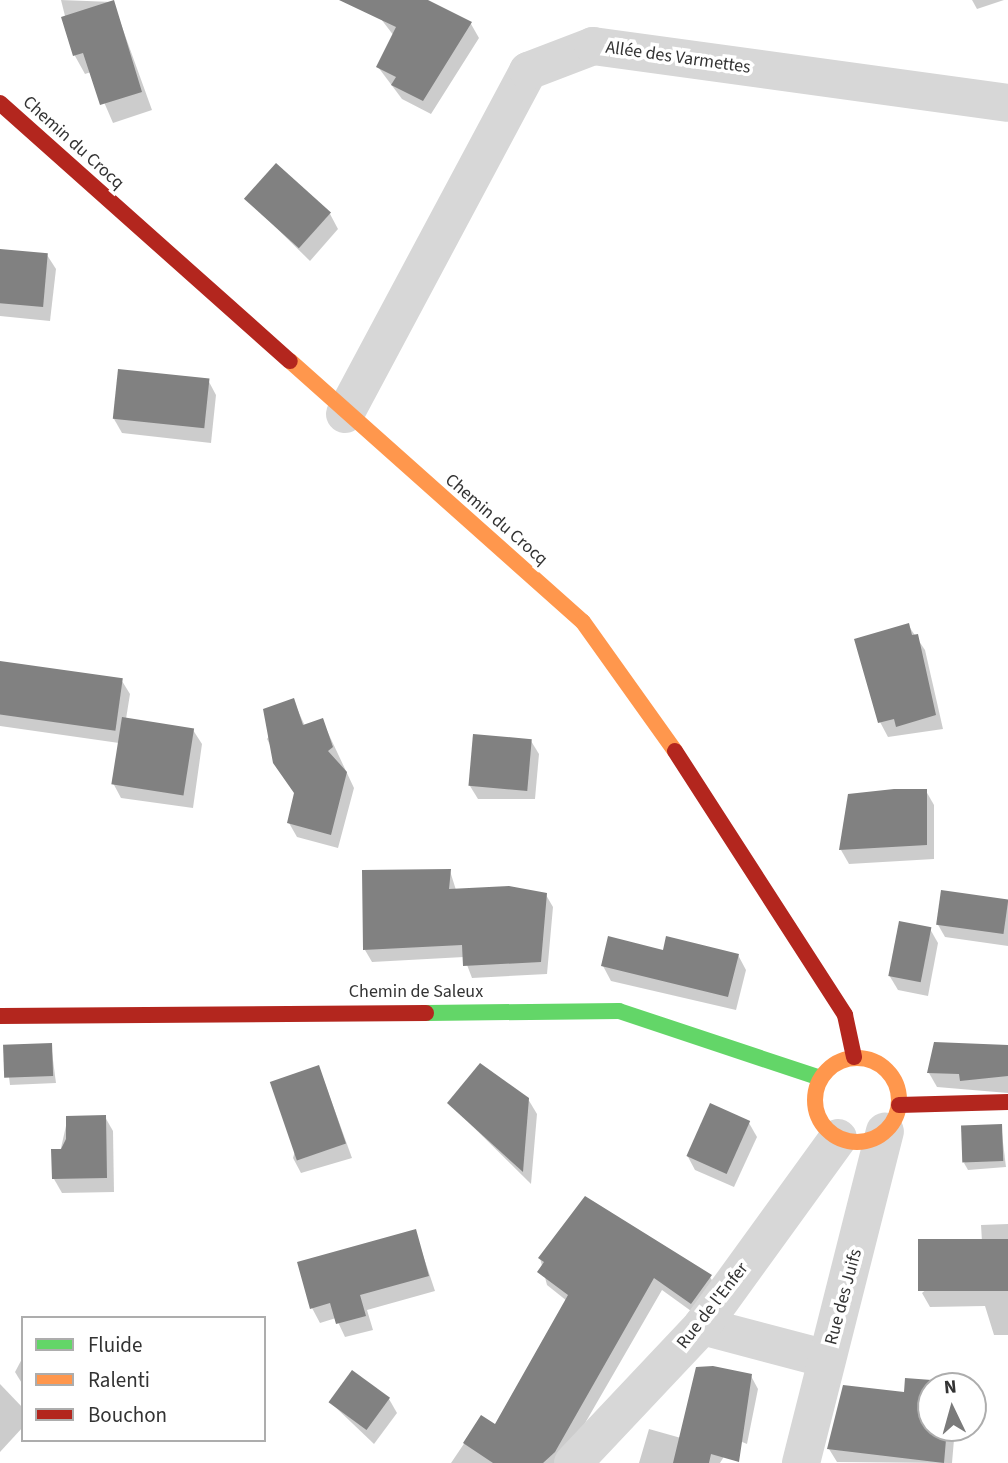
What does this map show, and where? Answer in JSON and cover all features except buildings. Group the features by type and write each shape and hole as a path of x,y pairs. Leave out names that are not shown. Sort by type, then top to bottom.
{"street":[{"name":"Allée des Varmettes","path":"345,414 528,71 593,46 1008,103"},
{"name":"Chemin du Crocq","path":"0,103 345,414 583,622 679,757 845,1015 854,1057"},
{"name":"Chemin de Saleux","path":"0,1016 619,1011 820,1078"},
{"path":"892,1118 888,1071 854,1057 820,1078 818,1119 838,1138 863,1142 892,1118 1008,1102"},
{"name":"Rue des Juifs","path":"801,1463 892,1118"},
{"name":"Rue de l'Enfer","path":"573,1463 702,1326 838,1138"},
{"path":"702,1326 827,1359"}],"traffic: fast":[{"path":"426,1013 619,1011 820,1078"}],"traffic: slow":[{"path":"290,361 583,622 675,751"},
{"path":"849,1058 865,1058 881,1065 892,1076 899,1092 899,1100 896,1116 887,1130 865,1142 849,1142 833,1135 822,1124 815,1108 815,1092 822,1076 833,1065 849,1058"}],"traffic: jam":[{"path":"0,103 290,361"},
{"path":"675,751 845,1015 854,1057"},
{"path":"0,1016 426,1013"},
{"path":"899,1105 1008,1102"}]}
